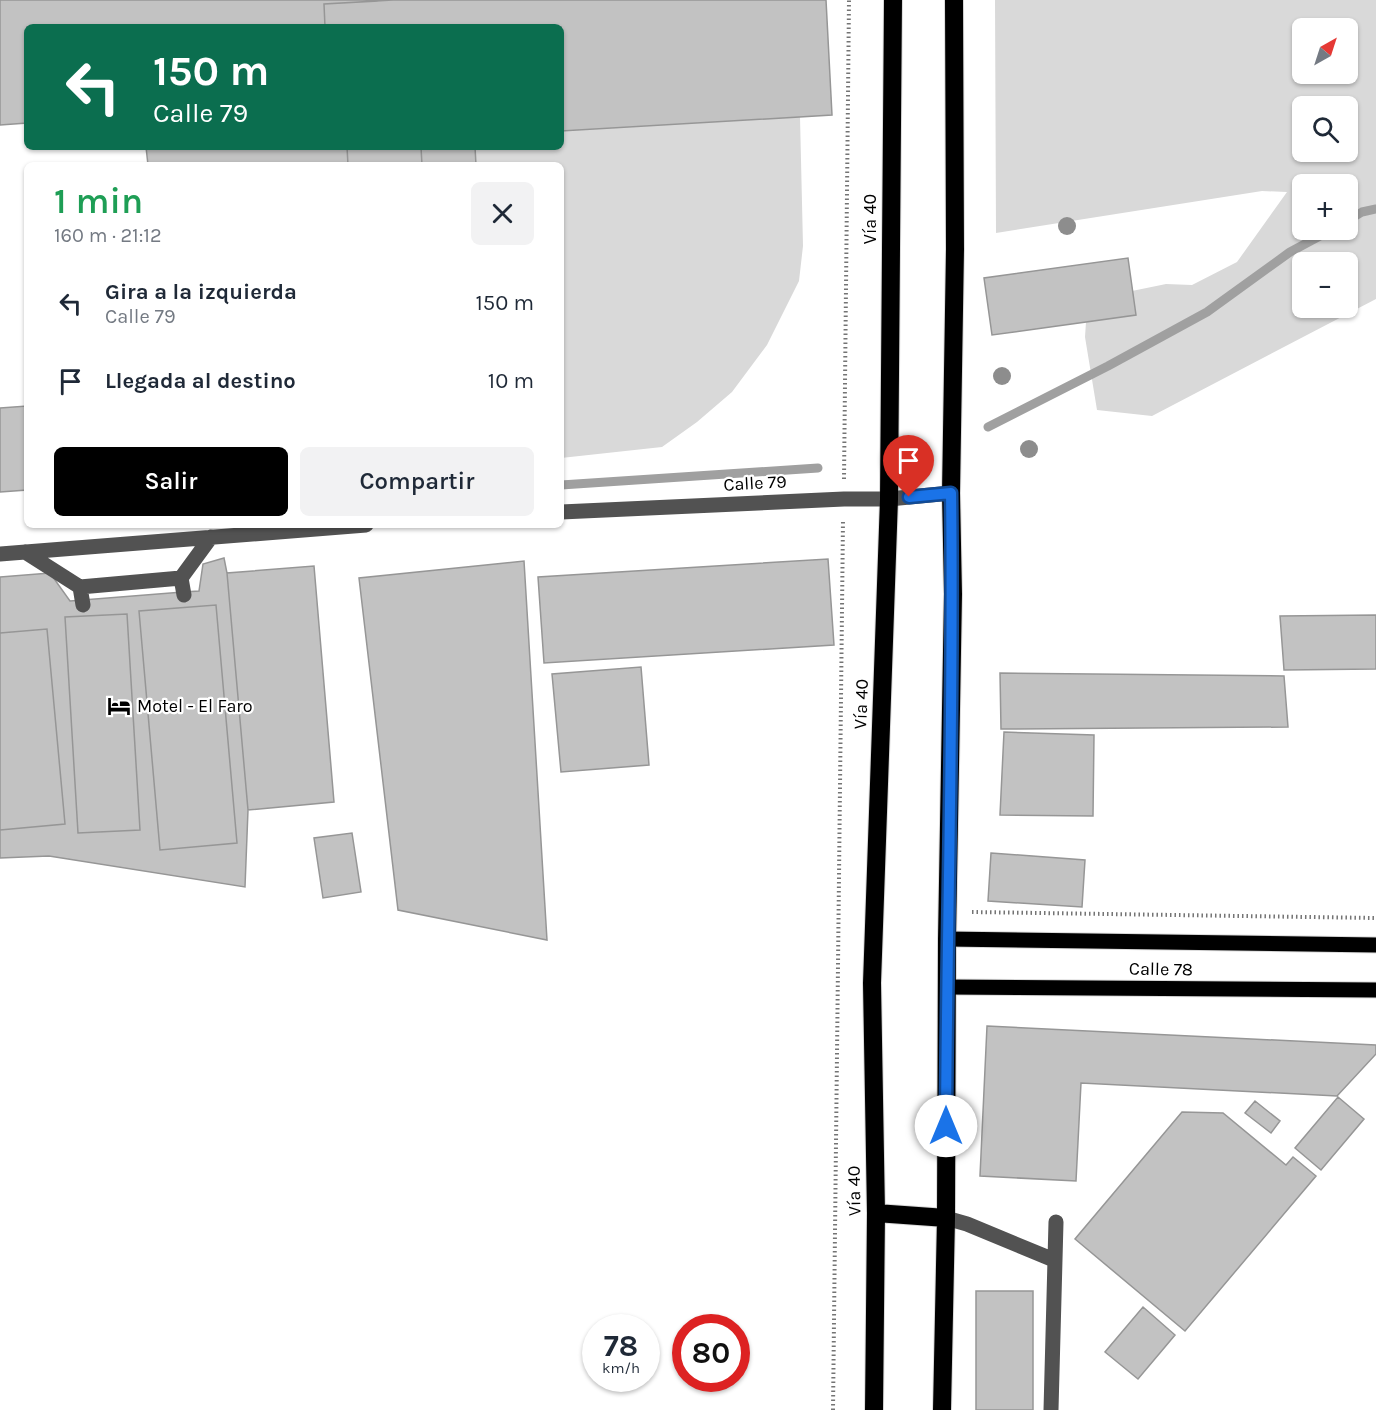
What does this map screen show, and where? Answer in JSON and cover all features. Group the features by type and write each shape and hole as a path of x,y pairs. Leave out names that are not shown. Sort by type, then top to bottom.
{"highway":[{"name":"Vía 40","path":"874,1410 876,1213 872,982 889,499 893,0"},
{"path":"942,1410 953,594 951,493 955,249 954,0"},
{"path":"876,1213 946,1218"}],"main road":[{"name":"Calle 78","path":"947,939 1376,945"},
{"name":"Calle 78","path":"946,987 1376,990"}],"street":[{"name":"Calle 79","path":"564,512 889,499 951,493"},
{"path":"0,554 327,528"},
{"path":"184,595 181,578 211,537"},
{"path":"25,552 80,587 181,578"},
{"path":"80,587 83,604"},
{"path":"946,1218 976,1227 1054,1260"},
{"path":"1051,1410 1056,1222"}],"path":[{"path":"833,1410 849,0"},
{"path":"972,912 1376,918"}],"shaded area":[{"path":"995,0 1376,0 1376,299 1358,308 1358,252 1292,252 1292,318 1340,318 1152,416 1097,410 1085,337 1086,322 1136,315 1132,291 1166,284 1192,285 1237,262 1287,192 1262,191 996,233"},
{"path":"800,117 803,246 799,281 767,345 732,392 697,422 662,447 564,458 564,162 476,162 475,150 564,150 564,131"}],"building":[{"path":"0,0 378,0 324,4 325,24 24,24 24,123 0,125"},
{"path":"393,0 826,0 832,115 564,131 564,24 325,24 324,4"},
{"path":"146,150 347,150 348,162 148,162"},
{"path":"347,150 421,150 422,162 348,162"},
{"path":"421,150 475,150 476,162 422,162"},
{"path":"1128,258 1136,315 992,335 984,278"},
{"path":"24,406 24,490 0,492 0,408"},
{"name":"Motel - El Faro","path":"224,558 248,810 245,887 49,856 0,858 0,577 50,573 70,601 199,591 203,564"},
{"path":"828,559 834,645 544,663 538,577"},
{"path":"524,561 547,940 398,910 359,578"},
{"path":"314,566 334,802 248,810 227,573"},
{"path":"216,605 237,843 160,850 139,611"},
{"path":"127,614 140,830 78,833 65,617"},
{"path":"1376,615 1376,669 1284,670 1280,616"},
{"path":"47,629 65,824 0,830 0,633"},
{"path":"641,667 649,765 561,772 552,674"},
{"path":"1000,673 1284,676 1288,727 1001,729"},
{"path":"1004,732 1094,735 1093,816 1000,815"},
{"path":"352,833 361,892 323,898 314,838"},
{"path":"991,853 1085,860 1082,907 988,901"},
{"path":"987,1026 1376,1045 1376,1054 1337,1096 1081,1083 1076,1181 980,1176"},
{"path":"1338,1097 1364,1119 1321,1170 1295,1148"},
{"path":"1255,1101 1280,1121 1271,1133 1245,1113"},
{"path":"1182,1112 1223,1113 1286,1165 1293,1157 1316,1176 1185,1331 1075,1239"},
{"path":"976,1291 1033,1291 1033,1410 976,1410"},
{"path":"1143,1307 1175,1335 1138,1379 1105,1352"}],"waterway":[{"path":"1358,214 1376,209"},
{"path":"988,427 1207,312 1290,252 1312,240"},
{"path":"564,485 818,468"}],"place":[{"name":"Motel - El Faro","path":"119,706"}],"route":[{"path":"909,497 951,493 953,594 946,1126"}]}
